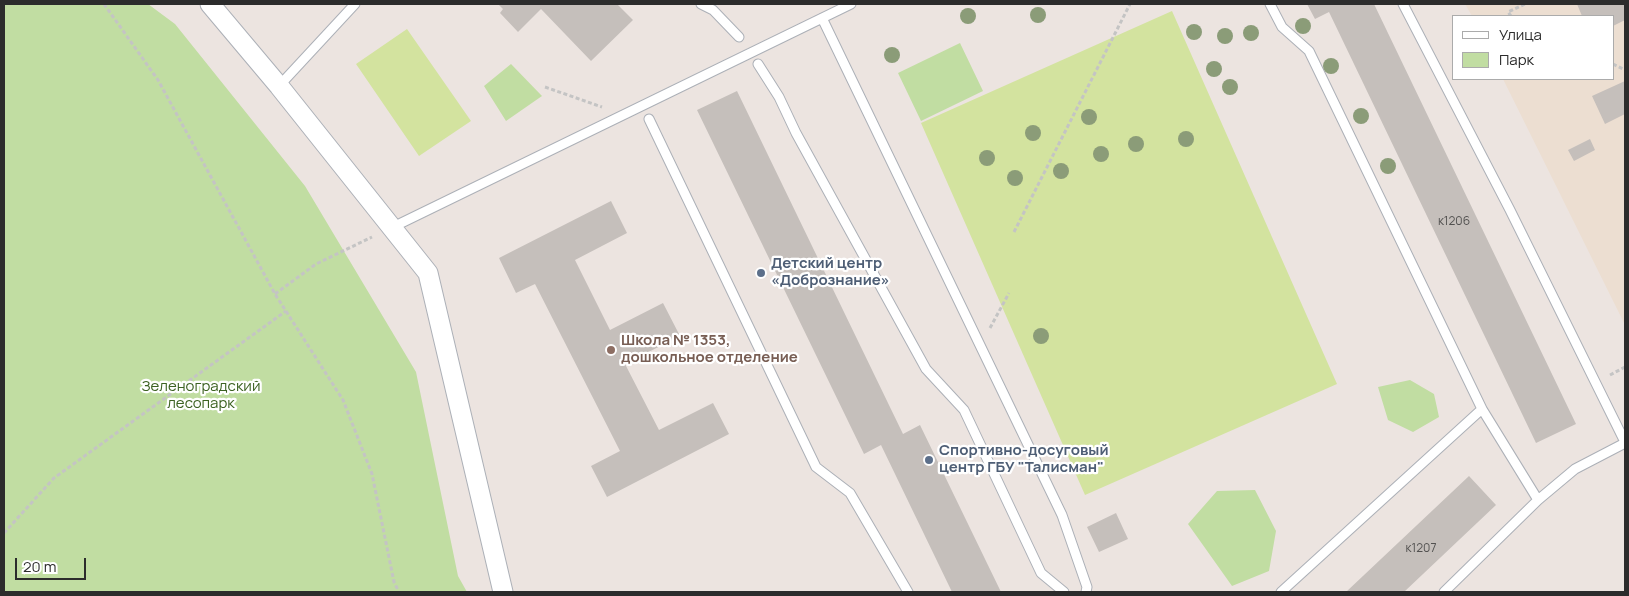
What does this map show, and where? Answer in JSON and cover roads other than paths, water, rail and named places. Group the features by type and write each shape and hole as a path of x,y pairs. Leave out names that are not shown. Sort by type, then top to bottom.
{"street":[{"path":"210,4 279,86 428,272 503,592"}],"lane":[{"path":"279,86 355,4"},
{"path":"701,4 713,10 739,37"},
{"path":"393,227 851,4"},
{"path":"1270,4 1282,27 1309,51 1482,409 1538,500"},
{"path":"1403,4 1510,210 1625,443 1575,469 1538,500 1444,592"},
{"path":"822,18 1062,515 1087,587 1086,592"},
{"path":"758,64 779,97 796,133 926,370 964,410 1041,573 1064,592"},
{"path":"650,119 816,467 850,493 908,592"},
{"path":"1282,592 1482,409"}],"place":[{"name":"Детский центр «Добрознание»","path":"761,273"},
{"name":"Школа № 1353, дошкольное отделение","path":"611,350"},
{"name":"Спортивно-досуговый центр ГБУ \"Талисман\"","path":"929,460"}],"park label":[{"name":"Зеленоградский лесопарк","path":"201,396"}]}
